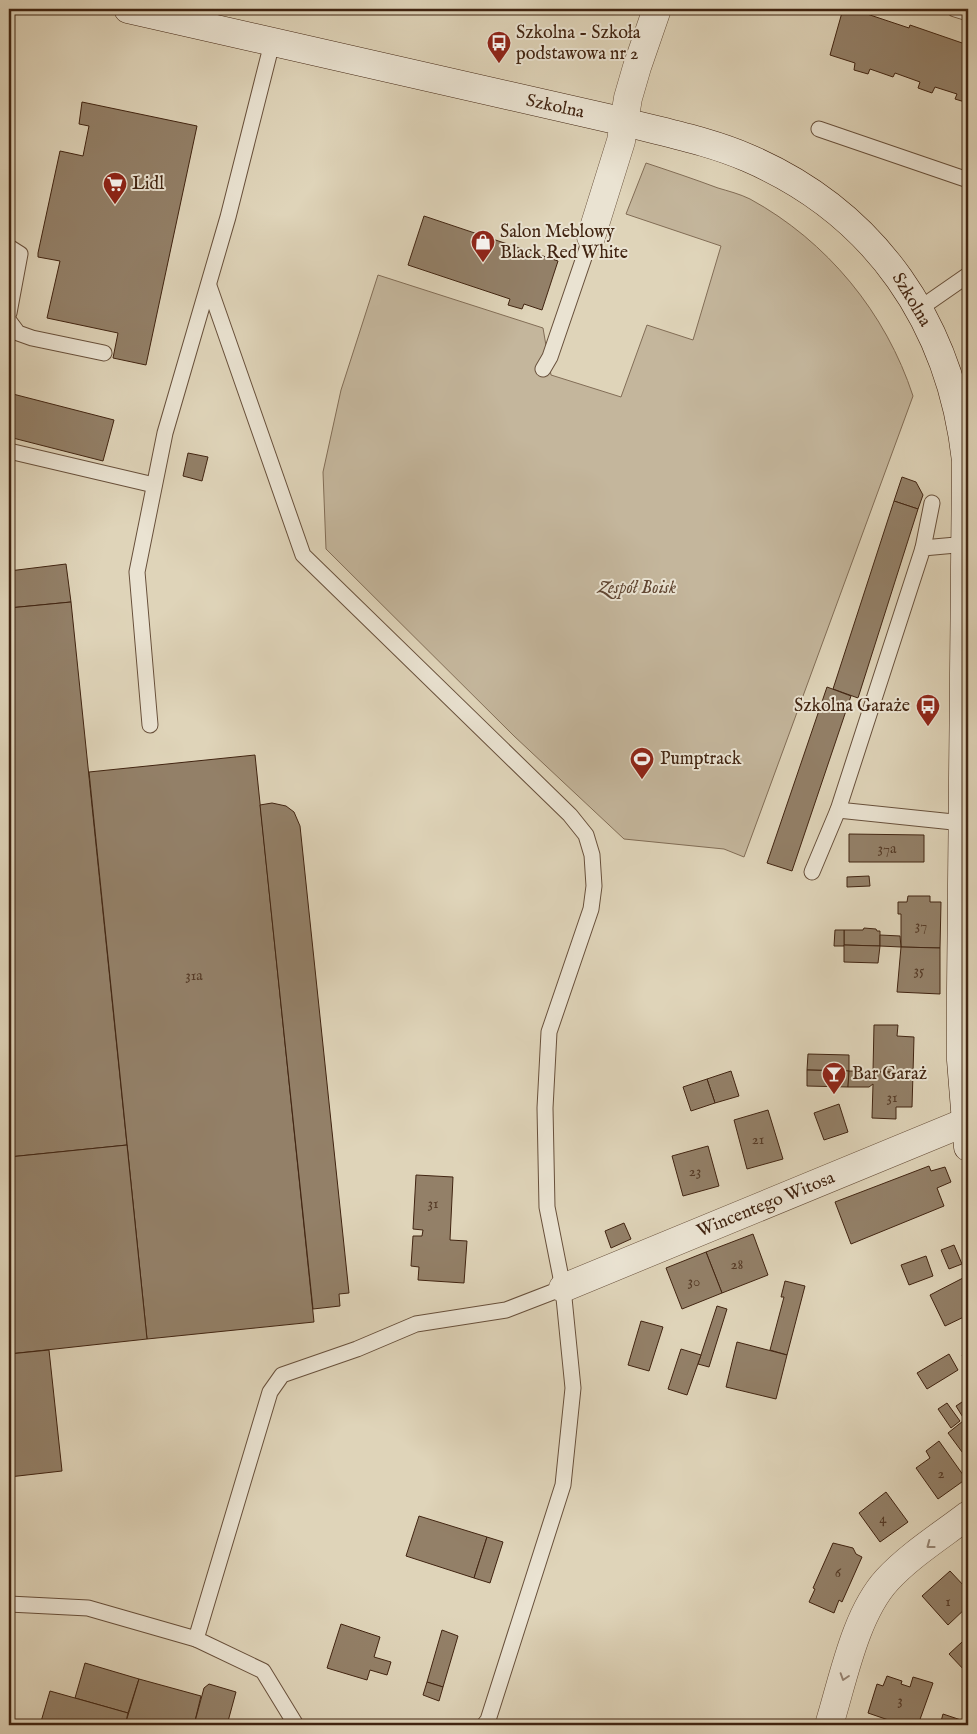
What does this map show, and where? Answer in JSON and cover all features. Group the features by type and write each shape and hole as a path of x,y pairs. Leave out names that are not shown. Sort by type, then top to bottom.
{"street":[{"name":"Szkolna","path":"128,9 625,122 706,143 739,154 790,179 825,202 856,227 892,268 919,309 947,367 966,436 967,544 963,823 965,851 961,1052 967,1130"},
{"path":"591,237 621,141 628,98 637,67 658,9"},
{"name":"Wincentego Witosa","path":"563,1288 967,1130"},
{"path":"829,1725 860,1626 874,1596 887,1579 904,1564 968,1515"}],"lane":[{"path":"955,9 968,13"},
{"path":"150,725 137,572 165,434 209,286 272,43"},
{"path":"818,129 968,180"},
{"path":"543,369 550,357 591,237"},
{"path":"9,247 20,254 9,313"},
{"path":"919,309 968,275"},
{"path":"209,286 302,555 570,815 586,835 592,855 594,886 591,909 551,1025 548,1042 545,1108 547,1206 563,1288 573,1388 563,1485 488,1720 484,1725"},
{"path":"9,321 18,333 104,353"},
{"path":"9,451 154,485"},
{"path":"812,872 838,810 923,548 932,503"},
{"path":"923,548 967,544"},
{"path":"838,810 963,823"},
{"path":"196,1639 270,1392 282,1376 357,1349 416,1324 506,1310 563,1288"},
{"path":"9,1604 88,1608 196,1639 263,1671 296,1725"}],"green space":[{"name":"Zespół Boisk","path":"646,163 746,197 778,216 804,236 850,282 870,308 887,336 913,396 744,857 724,849 624,839 514,736 326,549 323,472 341,390 378,275 543,328 551,375 621,397 647,325 693,340 721,246 626,214"}],"building":[{"path":"843,9 852,9 909,28 910,25 968,45 968,103 955,99 957,94 935,87 932,93 918,88 920,82 895,73 893,77 870,69 868,74 854,70 855,63 830,55"},
{"name":"Lidl","path":"82,102 197,126 146,365 113,358 118,333 47,318 60,261 38,257 38,253 60,151 83,156 89,126 79,124"},
{"name":"Salon Meblowy Black Red White","path":"424,216 558,261 542,310 524,304 522,309 508,305 510,299 408,265"},
{"path":"9,393 114,420 103,461 9,437"},
{"path":"188,453 208,457 202,481 183,476"},
{"path":"902,477 916,482 923,495 918,509 894,501"},
{"path":"894,501 918,509 858,698 833,689"},
{"path":"66,564 71,602 9,608 9,571"},
{"path":"71,602 127,1145 9,1157 9,608"},
{"path":"827,687 851,696 792,871 767,863"},
{"path":"255,755 314,1322 147,1339 89,772"},
{"path":"272,803 286,806 294,812 300,826 349,1293 339,1294 340,1306 313,1309 260,805"},
{"path":"849,834 924,835 924,862 849,862"},
{"path":"869,876 870,886 847,887 847,877"},
{"path":"908,896 930,896 930,902 941,902 940,948 901,947 901,914 898,914 898,902 907,902"},
{"path":"864,928 880,931 880,946 844,945 844,930 863,930"},
{"path":"835,930 844,930 844,946 834,946"},
{"path":"880,935 900,936 901,947 880,946"},
{"path":"844,945 880,946 878,963 844,962"},
{"path":"901,947 940,948 940,994 897,992"},
{"path":"874,1025 898,1025 897,1036 914,1037 913,1073 873,1071"},
{"path":"808,1054 849,1055 849,1071 807,1070"},
{"path":"807,1070 849,1071 848,1087 807,1086"},
{"path":"731,1071 739,1096 715,1103 707,1079"},
{"path":"849,1071 913,1073 912,1107 896,1107 896,1119 872,1118 873,1084 869,1087 848,1087"},
{"path":"707,1079 715,1103 691,1111 683,1087"},
{"path":"839,1104 848,1132 824,1140 814,1113"},
{"path":"768,1110 783,1159 747,1169 734,1120"},
{"path":"127,1145 147,1339 9,1354 9,1157"},
{"path":"708,1146 719,1186 683,1196 672,1156"},
{"path":"929,1166 931,1171 945,1167 951,1182 937,1188 944,1206 851,1244 835,1202"},
{"path":"416,1175 453,1177 450,1240 467,1241 464,1283 418,1280 419,1267 411,1266 413,1236 422,1236 423,1230 413,1229"},
{"path":"624,1223 631,1239 611,1248 605,1231"},
{"path":"753,1234 768,1275 722,1293 706,1252"},
{"path":"954,1245 962,1264 949,1269 941,1250"},
{"path":"706,1252 722,1293 682,1309 666,1268"},
{"path":"926,1256 933,1276 909,1285 901,1265"},
{"path":"963,1278 968,1290 968,1315 945,1326 930,1295"},
{"path":"785,1281 805,1286 787,1355 770,1350 784,1297 781,1297"},
{"path":"717,1306 727,1309 709,1367 698,1364"},
{"path":"641,1321 663,1327 649,1371 628,1365"},
{"path":"737,1342 787,1355 776,1399 726,1387"},
{"path":"681,1349 701,1355 687,1395 668,1389"},
{"path":"49,1350 62,1471 9,1477 9,1354"},
{"path":"968,1350 968,1365 962,1355"},
{"path":"949,1354 958,1370 927,1389 917,1373"},
{"path":"968,1398 968,1417 964,1419 956,1406"},
{"path":"947,1403 960,1421 951,1428 938,1409"},
{"path":"968,1417 968,1460 948,1433"},
{"path":"939,1441 966,1479 938,1499 916,1468 930,1458 926,1451"},
{"path":"886,1492 908,1522 880,1542 859,1513"},
{"path":"419,1516 487,1537 474,1578 406,1556"},
{"path":"487,1537 503,1542 490,1583 474,1578"},
{"path":"833,1543 853,1548 856,1554 862,1557 842,1602 839,1600 834,1613 809,1602 815,1589 813,1588"},
{"path":"950,1571 965,1587 968,1584 968,1606 948,1625 922,1596"},
{"path":"341,1624 380,1637 374,1657 391,1662 387,1675 370,1670 367,1680 327,1668"},
{"path":"442,1630 458,1636 443,1687 427,1682"},
{"path":"962,1642 968,1650 968,1670 966,1672 949,1654"},
{"path":"85,1663 139,1679 128,1713 75,1698"},
{"path":"887,1676 902,1681 901,1684 910,1687 913,1677 933,1683 918,1725 903,1725 868,1713 877,1684 883,1686"},
{"path":"139,1679 201,1696 194,1725 125,1725"},
{"path":"427,1682 443,1687 439,1701 423,1695"},
{"path":"209,1684 236,1692 227,1725 194,1725 204,1688"},
{"path":"50,1691 128,1713 125,1725 40,1725"},
{"path":"943,1714 967,1722 966,1725 940,1725"}],"place":[{"name":"Szkolna - Szkoła podstawowa nr 2","path":"499,64"},
{"name":"Lidl","path":"115,205"},
{"name":"Salon Meblowy Black Red White","path":"483,263"},
{"name":"Szkolna Garaże","path":"928,727"},
{"name":"Pumptrack","path":"642,780"},
{"name":"Bar Garaż","path":"834,1095"}]}
